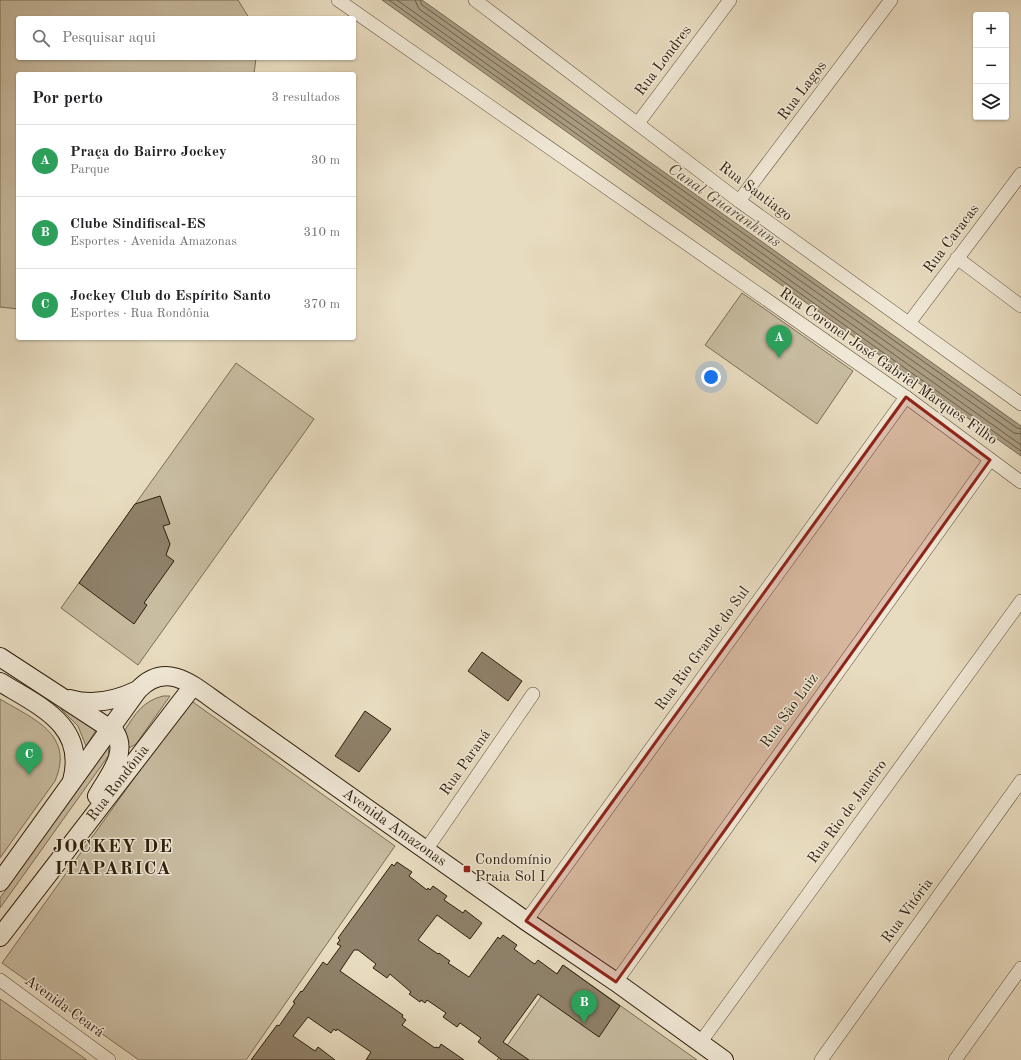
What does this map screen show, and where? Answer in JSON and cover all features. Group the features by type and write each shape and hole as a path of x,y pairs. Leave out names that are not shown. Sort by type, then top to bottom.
{"street":[{"name":"Rua Coronel José Gabriel Marques Filho","path":"338,0 755,293 906,397 1021,482"},
{"name":"Rua Santiago","path":"475,0 739,201 1021,404"},
{"name":"Rua Londres","path":"638,123 730,0"},
{"name":"Rua Lagos","path":"739,201 891,0"},
{"name":"Rua Caracas","path":"909,323 1021,174"},
{"path":"957,258 1021,306"},
{"name":"Rua Rio Grande do Sul","path":"526,921 906,397"},
{"name":"Rua São Luiz","path":"616,982 990,460"},
{"name":"Rua Rio de Janeiro","path":"700,1043 1021,601"},
{"path":"0,657 111,728 119,741 120,747 118,759 65,853"},
{"name":"Avenida Amazonas","path":"138,690 150,680 163,676 177,677 193,686 526,921 616,982 724,1060"},
{"path":"0,682 51,714 63,726 74,752 74,774 71,784"},
{"name":"Rua Rondônia","path":"0,937 193,686"},
{"path":"62,697 88,702 101,702 114,700 138,690"},
{"path":"0,882 138,690"},
{"name":"Rua Paraná","path":"426,850 533,694"},
{"name":"Rua Vitória","path":"821,1060 1021,781"},
{"path":"955,1060 1021,968"},
{"name":"Avenida Ceará","path":"0,980 109,1060"}],"highlighted area":[{"path":"906,397 990,460 616,982 526,921"}],"shaded area":[{"path":"0,0 238,0 248,16 16,16 16,60 256,60 254,72 16,72 16,309 0,307"},
{"path":"742,293 853,371 817,424 705,345"},
{"path":"236,363 314,419 138,665 61,608"},
{"path":"163,696 170,696 136,744 129,748 125,730 140,709 150,701"},
{"path":"0,699 37,721 47,730 55,740 59,751 60,765 55,781 0,858"},
{"path":"190,700 395,846 246,1060 139,1060 2,963"},
{"path":"63,705 98,727 86,746 78,726 61,709"},
{"path":"108,746 109,755 0,908 0,898"},
{"path":"563,965 697,1060 497,1060"},
{"path":"0,999 87,1060 0,1060"}],"water":[{"path":"382,0 422,0 1021,426 1021,456"}],"building":[{"path":"160,496 170,524 163,526 170,544 166,555 174,561 144,603 147,605 134,624 79,583 135,504"},
{"path":"482,652 522,681 508,701 468,671"},
{"path":"365,711 391,729 359,772 335,756"},
{"path":"397,862 412,872 409,876 427,890 428,888 430,890 433,886 447,896 444,900 463,913 465,910 482,923 470,939 437,915 418,940 438,954 439,953 450,961 448,963 469,977 498,937 500,939 503,935 517,945 514,949 535,964 538,960 557,974 563,965 620,1006 599,1037 538,994 503,1042 529,1060 502,1060 478,1042 481,1038 460,1023 457,1027 443,1017 446,1013 427,1000 425,1003 421,1000 420,1002 409,994 411,992 390,974 387,978 373,968 376,964 358,950 354,950 340,971 403,1015 402,1017 406,1020 402,1025 435,1048 439,1048 441,1044 464,1060 366,1060 371,1052 337,1029 336,1031 334,1029 331,1033 308,1017 293,1036 315,1051 318,1047 335,1060 251,1060 277,1025 279,1026 295,1003 293,1002 323,962 327,965 341,946 337,944 340,940 338,938 392,864 394,866"}],"place":[{"name":"Praça do Bairro Jockey","path":"779,358"},
{"name":"Jockey Club do Espírito Santo","path":"29,775"},
{"name":"Condomínio Praia Sol I","path":"467,869"},
{"name":"Clube Sindifiscal-ES","path":"584,1023"}],"district":[{"name":"JOCKEY DE ITAPARICA","path":"113,858"}],"water label":[{"name":"Canal Guaranhuns","path":"724,206"}]}
